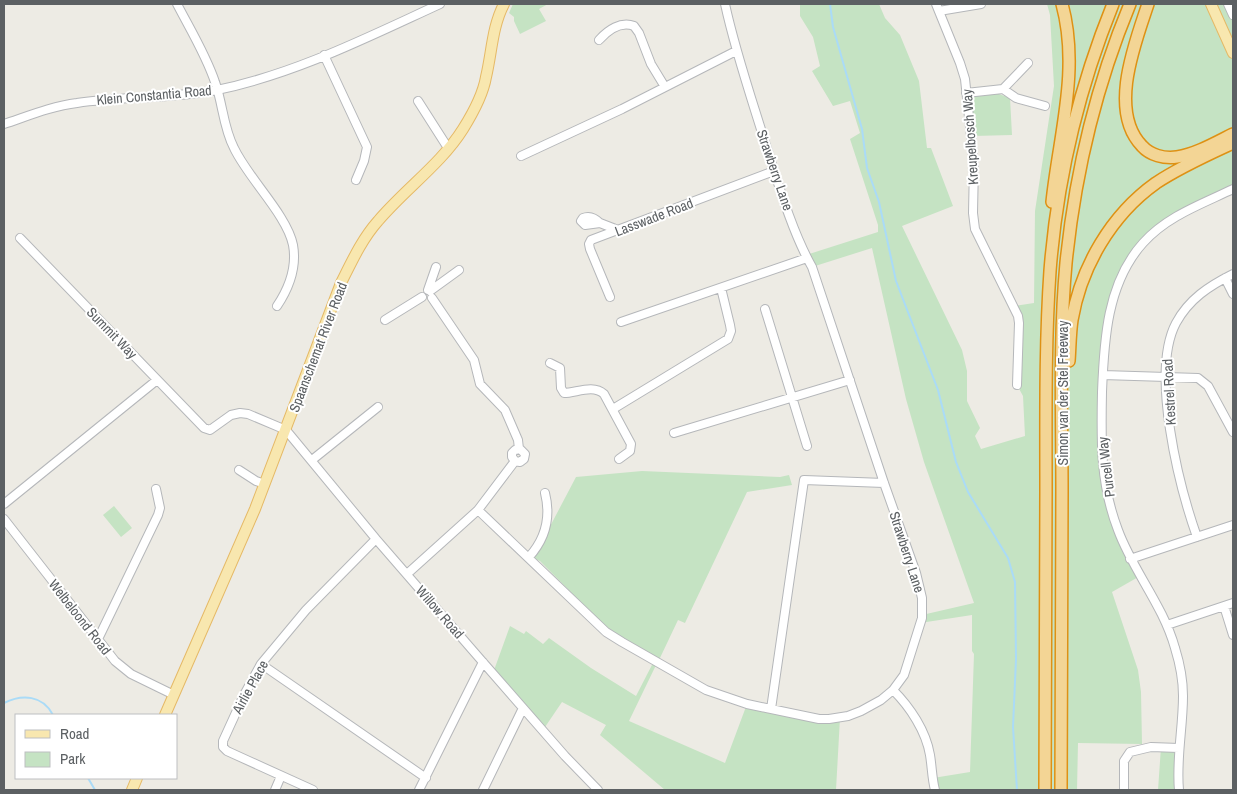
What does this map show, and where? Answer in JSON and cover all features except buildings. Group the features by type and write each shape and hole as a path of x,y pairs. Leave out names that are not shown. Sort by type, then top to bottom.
{"highway":[{"path":"1050,271 1052,200 1069,81 1068,34 1062,4"},
{"name":"Simon van der Stel Freeway","path":"1045,790 1047,357 1050,271 1062,187 1071,141 1090,68 1113,4"},
{"name":"Simon van der Stel Freeway","path":"1061,790 1063,312 1069,237 1091,122 1107,67 1130,4"},
{"path":"1148,4 1134,46 1126,87 1128,120 1136,139 1150,153 1166,158 1176,157 1208,146 1233,134"},
{"path":"1062,492 1066,471 1072,321 1079,290 1088,268 1112,226 1148,189 1184,166 1233,143"}],"main road":[{"name":"Spaanschemat River Road","path":"165,714 265,484 341,283 354,255 378,220 463,130 480,96 486,77 494,30 504,4"},
{"path":"1211,4 1233,53"}],"street":[{"path":"177,4 213,76 218,90 226,129 235,150 250,176 284,223 291,237 294,254 292,276 277,306"},
{"name":"Klein Constantia Road","path":"4,124 50,108 70,104 176,96 218,90 277,74 440,4"},
{"name":"Strawberry Lane","path":"478,510 598,624 622,642 706,690 720,696 819,720 840,718 872,705 893,690 904,675 920,623 922,609 916,573 812,267 774,171 736,52 726,4"},
{"path":"937,7 981,4"},
{"path":"1228,4 1233,14"},
{"name":"Kreupelbosch Way","path":"937,7 963,71 974,165 973,223 1020,323 1017,385"},
{"path":"599,40 606,32 617,27 627,24 634,26 639,32 651,64 665,88"},
{"path":"521,156 736,52"},
{"path":"324,55 367,147 364,161 356,180"},
{"path":"966,93 1003,89 1028,64"},
{"path":"1003,89 1016,98 1046,106"},
{"path":"418,101 448,148"},
{"name":"Lasswade Road","path":"610,297 589,244 593,239 774,171"},
{"name":"Purcell Way","path":"1179,790 1179,748 1183,688 1180,665 1167,625 1130,559 1117,528 1107,494 1101,442 1104,341 1111,305 1126,269 1142,244 1156,229 1177,216 1233,189"},
{"path":"600,223 618,230"},
{"name":"Summit Way","path":"20,238 204,428 210,430 231,415 240,413 248,414 286,430"},
{"path":"621,322 807,258"},
{"path":"428,294 436,267"},
{"path":"385,320 428,294 459,270"},
{"name":"Kestrel Road","path":"1197,537 1175,460 1166,377 1168,345 1176,322 1196,297 1204,290 1233,274"},
{"path":"1225,278 1233,294"},
{"path":"613,409 728,339 730,326 717,289"},
{"path":"407,574 478,510 516,461 512,457 512,453 519,447 516,434 505,410 480,384 474,360 428,294"},
{"path":"765,309 807,446"},
{"path":"550,363 560,368 561,388 564,393 584,390 602,391 631,444 630,451 619,459"},
{"path":"1103,375 1192,377 1206,382 1233,432"},
{"path":"4,504 157,380"},
{"path":"674,433 850,380"},
{"path":"312,460 378,407"},
{"name":"Willow Road","path":"286,430 376,539 523,708 598,790"},
{"path":"239,470 256,481 265,484"},
{"path":"771,709 804,480 884,482"},
{"path":"98,640 158,515 160,508 156,489"},
{"path":"529,557 538,546 548,524 548,505 545,492"},
{"name":"Welbeloond Road","path":"4,519 121,667 131,674 174,695"},
{"path":"1130,559 1233,525"},
{"name":"Airlie Place","path":"313,790 227,751 222,744 244,695 261,664 306,610 376,539"},
{"path":"1167,625 1233,603"},
{"path":"1224,606 1233,634"},
{"path":"419,790 483,662"},
{"path":"261,664 426,778"},
{"path":"893,690 909,708 926,740 936,790"},
{"path":"483,790 523,708"},
{"path":"1124,790 1124,762 1130,752 1151,747 1179,748"},
{"path":"275,790 281,776"}],"green space":[{"path":"513,4 548,4 539,9 546,21 520,34 514,17 509,13"},
{"path":"800,4 879,4 885,18 900,35 919,81 927,148 931,148 953,206 902,226 962,350 967,371 967,401 980,428 975,436 981,449 1025,436 1023,396 1017,385 1019,323 1014,306 1034,303 1035,211 1054,86 1050,15 1047,4 1228,4 1233,15 1233,189 1166,222 1130,261 1111,305 1101,442 1107,493 1140,576 1112,592 1138,670 1141,692 1142,744 1078,743 1077,790 935,790 933,778 970,772 974,654 972,651 972,615 920,623 922,615 974,603 924,462 906,399 872,248 812,267 806,255 878,232 878,225 850,139 860,133 850,101 833,106 812,71 820,66 813,37 800,16"},
{"path":"996,93 1010,98 1012,135 973,136 970,100 975,95"},
{"path":"642,471 780,477 789,475 792,485 747,492 685,623 678,620 659,660 614,634 540,561 535,559 535,555 576,477"},
{"path":"114,506 132,528 121,537 103,515"},
{"path":"510,626 524,634 526,631 543,644 549,638 591,668 636,696 654,661 657,663 629,721 725,763 747,704 805,718 840,718 836,790 665,790 600,735 606,725 562,702 543,730 493,673"},
{"path":"1161,747 1179,748 1179,790 1158,790"}],"waterway":[{"path":"830,4 833,27 862,129 867,168 879,202 896,281 938,390 956,462 968,492 1008,558 1015,582 1016,659 1013,727 1017,790"},
{"path":"4,703 18,698 32,698 44,703 52,714"},
{"path":"89,779 95,790"}]}
